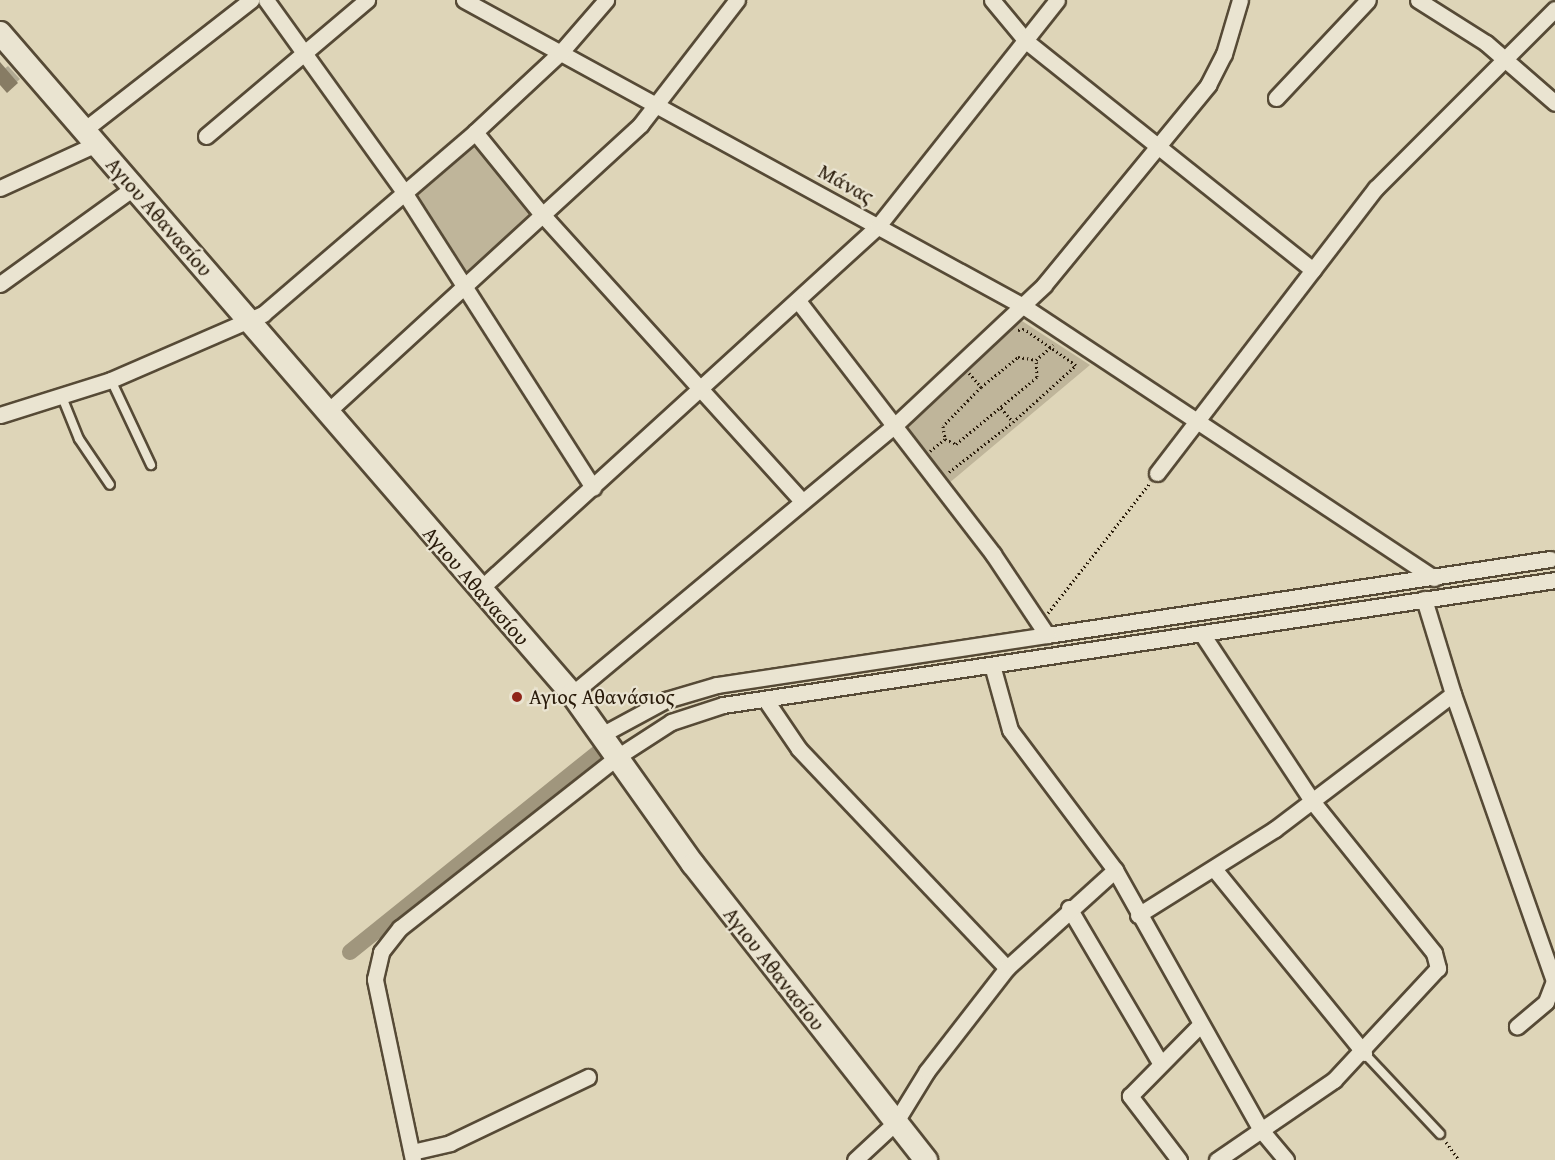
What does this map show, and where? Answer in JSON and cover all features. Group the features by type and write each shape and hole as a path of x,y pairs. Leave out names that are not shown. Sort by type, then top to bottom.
{"main road":[{"name":"Αγιου Αθανασίου","path":"0,33 251,322 479,590 572,694 603,734 693,864 926,1160"}],"street":[{"path":"0,188 90,137 251,0"},
{"path":"266,0 307,53 404,192 592,488"},
{"path":"206,136 367,0"},
{"name":"Μάνας","path":"464,0 659,104 1023,306 1200,419 1434,578"},
{"path":"0,415 111,380 251,322 475,132 561,52 606,0"},
{"path":"326,412 659,104 737,0"},
{"path":"992,0 1026,41 1160,144 1313,270"},
{"path":"479,590 878,226 1057,0"},
{"path":"572,694 801,500 964,369 1023,306 1160,144 1217,70 1240,0"},
{"path":"1276,98 1368,0"},
{"path":"1418,0 1502,56 1555,103"},
{"path":"1157,473 1376,188 1502,56 1555,9"},
{"path":"475,132 540,212 698,391 801,500"},
{"path":"0,285 133,188"},
{"path":"798,301 1041,621 1047,636"},
{"path":"603,734 666,700 717,685 1434,578 1550,558"},
{"path":"588,1077 450,1143 412,1156 375,979 381,952 400,928 617,757 685,716 765,699 1555,580"},
{"path":"1424,599 1453,694 1554,981 1545,1002 1517,1026"},
{"path":"1202,634 1312,801 1438,961 1435,974 1364,1053 1328,1086 1217,1160"},
{"path":"992,665 1010,730 1115,870 1138,915 1261,1130 1286,1160"},
{"path":"1138,915 1215,870 1312,801 1453,694"},
{"path":"765,699 799,749 1007,969"},
{"path":"855,1160 895,1123 927,1071 1007,969 1069,908 1115,870"},
{"path":"1215,870 1364,1053"},
{"path":"1069,908 1159,1061"},
{"path":"1179,1160 1130,1096 1159,1061 1200,1025"}],"lane":[{"path":"111,380 151,465"},
{"path":"62,397 79,439 110,485"},
{"path":"1364,1053 1440,1134"}],"path":[{"path":"942,464 948,471 957,470 1075,369 1074,361 1024,329 1013,333"},
{"path":"1036,360 1066,333"},
{"path":"1018,357 1036,360 1037,377 961,443 945,439 945,420 981,387 1018,357"},
{"path":"964,369 978,365"},
{"path":"960,381 964,369"},
{"path":"964,369 981,387"},
{"path":"1001,408 1013,422"},
{"path":"923,441 936,458"},
{"path":"1041,621 1157,473"},
{"path":"1440,1134 1459,1160"}],"shaded area":[{"path":"478,141 536,208 465,275 415,197"},
{"path":"1022,321 1090,365 948,484 903,425"}],"building":[{"path":"0,62 18,83 7,93 0,85"}],"waterway":[{"path":"350,952 599,752"}],"place":[{"name":"Αγιος Αθανάσιος","path":"517,697"}]}
